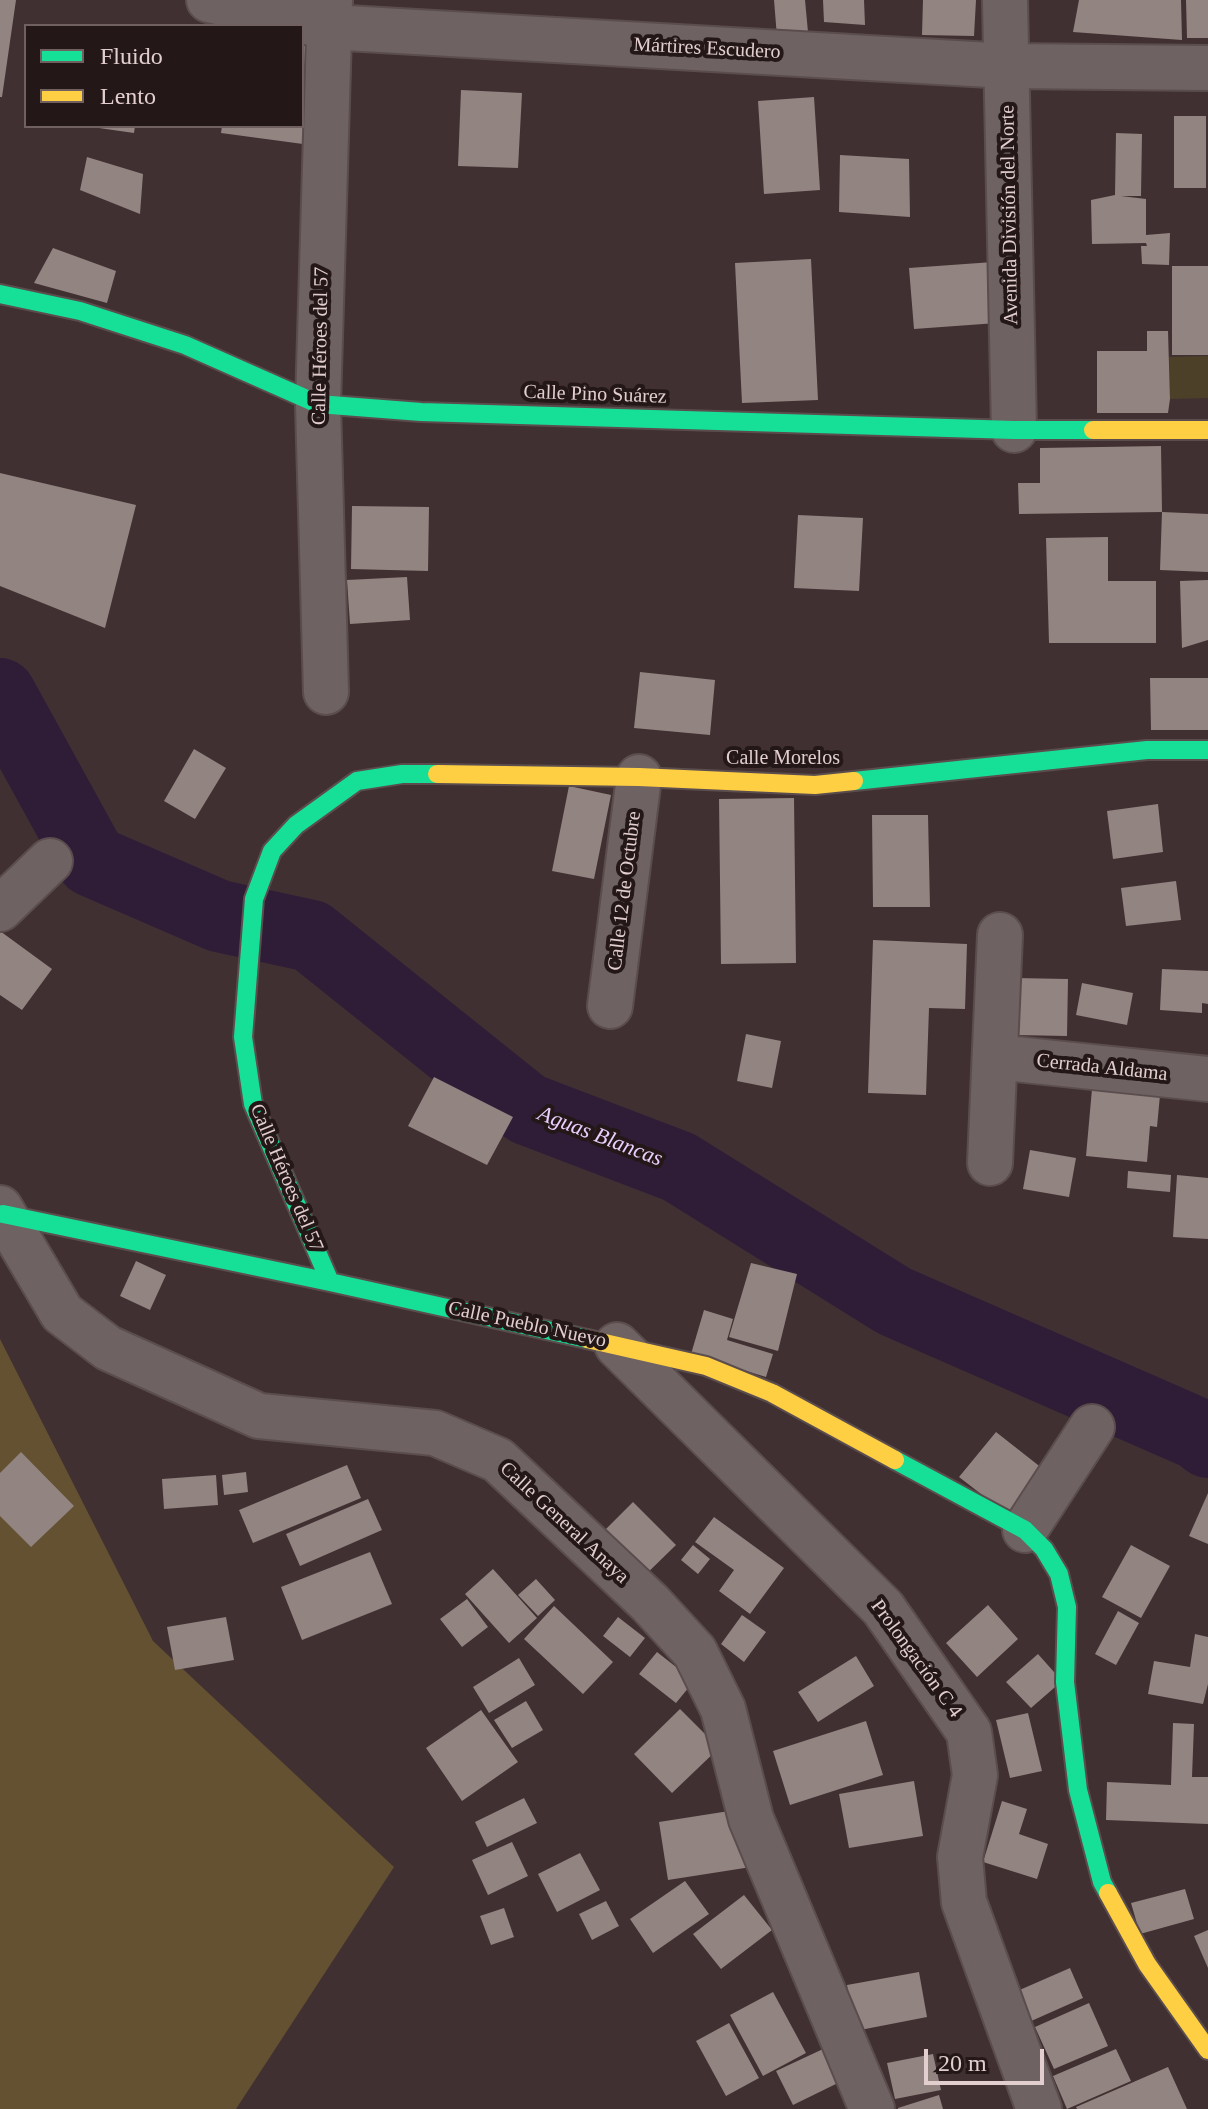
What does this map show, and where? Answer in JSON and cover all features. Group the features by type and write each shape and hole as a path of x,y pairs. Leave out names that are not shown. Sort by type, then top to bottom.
{"street":[{"name":"Mártires Escudero","path":"209,0 329,14 1008,66 1208,68"},
{"name":"Avenida División del Norte","path":"1005,0 1014,430"},
{"name":"Calle Héroes del 57","path":"326,692 318,404 329,14"},
{"name":"Calle Pino Suárez","path":"0,294 80,311 185,345 318,404 437,412 1014,430 1208,430"},
{"name":"Calle Morelos","path":"357,781 402,774 639,777 815,785 1147,750 1208,750"},
{"name":"Calle 12 de Octubre","path":"610,1006 639,777"},
{"name":"Calle Héroes del 57","path":"330,1282 253,1104 243,1037 254,899 272,851 296,825 357,781"},
{"path":"0,909 50,861"},
{"path":"990,1163 1000,935"},
{"name":"Cerrada Aldama","path":"996,1057 1208,1079"},
{"name":"Calle Pueblo Nuevo","path":"2,1211 706,1366 772,1393 1025,1530 1044,1549 1059,1574 1067,1607 1065,1682 1078,1790 1102,1882 1147,1964 1208,2050"},
{"name":"Calle General Anaya","path":"2,1211 62,1313 108,1348 259,1416 435,1433 498,1460 650,1603 695,1652 723,1709 751,1819 872,2109"},
{"name":"Prolongación C 4","path":"617,1345 883,1608 969,1732 975,1775 960,1857 964,1902 1039,2109"},
{"path":"1025,1530 1092,1427"}],"shaded area":[{"path":"1208,356 1208,398 1170,399 1169,357"},
{"path":"0,1339 153,1641 394,1867 236,2109 0,2109"}],"building":[{"path":"0,0 16,0 2,97 0,97"},
{"path":"774,0 805,0 808,32 811,32 812,38 777,37"},
{"path":"823,0 864,0 865,25 824,22"},
{"path":"923,0 976,0 974,36 922,35"},
{"path":"1079,0 1181,0 1182,40 1073,32"},
{"path":"1186,0 1208,0 1208,38 1187,38"},
{"path":"304,45 314,47 303,144 221,133 222,128 304,128"},
{"path":"461,90 522,93 518,168 458,166"},
{"path":"814,97 820,190 764,194 758,101"},
{"path":"1174,116 1206,116 1206,188 1174,188"},
{"path":"99,128 135,128 134,133"},
{"path":"1116,133 1142,134 1141,196 1121,196 1146,199 1146,235 1170,233 1169,265 1142,264 1141,246 1147,246 1146,243 1092,244 1091,200 1115,195"},
{"path":"840,155 909,159 910,217 839,212"},
{"path":"87,157 143,174 140,214 80,190"},
{"path":"53,248 116,271 107,303 34,283"},
{"path":"811,259 818,400 742,403 735,263"},
{"path":"993,262 997,323 914,329 909,268"},
{"path":"1172,266 1208,266 1208,355 1172,355"},
{"path":"1147,331 1168,331 1168,413 1097,413 1097,351 1147,351"},
{"path":"1161,446 1162,512 1019,514 1018,483 1040,483 1040,448"},
{"path":"0,473 136,505 105,628 0,586"},
{"path":"352,506 429,507 428,571 351,569"},
{"path":"1162,512 1208,514 1208,572 1160,570"},
{"path":"798,515 863,518 859,591 794,588"},
{"path":"1108,537 1108,581 1156,581 1156,643 1049,643 1046,538"},
{"path":"407,577 410,620 350,624 347,580"},
{"path":"1208,580 1208,640 1182,648 1180,581"},
{"path":"640,672 715,680 710,735 634,728"},
{"path":"1150,678 1208,678 1208,730 1151,730"},
{"path":"194,749 226,768 195,819 164,801"},
{"path":"569,786 611,795 594,879 552,871"},
{"path":"794,798 796,963 721,964 719,799"},
{"path":"1158,804 1163,852 1113,859 1107,811"},
{"path":"872,815 928,815 930,907 873,907"},
{"path":"1176,881 1181,920 1126,926 1121,888"},
{"path":"0,931 52,969 22,1010 0,995"},
{"path":"873,940 967,944 965,1009 929,1008 926,1095 868,1093"},
{"path":"1162,969 1208,971 1208,1004 1202,1003 1202,1013 1160,1010"},
{"path":"1015,978 1068,979 1067,1036 1014,1035"},
{"path":"1082,983 1133,993 1127,1025 1076,1015"},
{"path":"746,1034 781,1041 772,1088 737,1081"},
{"path":"434,1077 513,1117 487,1165 408,1126"},
{"path":"1092,1089 1160,1095 1157,1127 1150,1126 1147,1162 1086,1156"},
{"path":"1030,1150 1076,1158 1069,1197 1023,1189"},
{"path":"1128,1171 1171,1175 1170,1192 1127,1188"},
{"path":"1177,1175 1208,1178 1208,1239 1173,1237"},
{"path":"136,1261 166,1275 150,1310 120,1296"},
{"path":"751,1263 797,1274 778,1351 729,1337"},
{"path":"704,1310 733,1319 727,1340 773,1354 766,1377 691,1354"},
{"path":"996,1432 1052,1476 1016,1521 959,1477"},
{"path":"21,1452 74,1506 31,1547 0,1516 0,1473"},
{"path":"347,1465 361,1498 253,1543 239,1510"},
{"path":"246,1472 248,1492 224,1495 222,1475"},
{"path":"216,1475 218,1505 164,1509 162,1479"},
{"path":"1208,1493 1208,1544 1189,1536"},
{"path":"368,1499 382,1530 300,1566 286,1534"},
{"path":"633,1502 676,1545 636,1584 593,1542"},
{"path":"714,1517 784,1568 750,1614 719,1591 734,1570 695,1542"},
{"path":"693,1545 710,1559 698,1574 681,1560"},
{"path":"1131,1545 1170,1566 1141,1618 1102,1597"},
{"path":"370,1552 392,1604 302,1640 281,1587"},
{"path":"493,1569 537,1618 509,1643 465,1594"},
{"path":"536,1579 555,1600 538,1616 518,1595"},
{"path":"467,1599 488,1627 462,1647 440,1619"},
{"path":"988,1605 1018,1639 977,1677 946,1643"},
{"path":"554,1606 613,1662 583,1694 524,1639"},
{"path":"1118,1611 1139,1623 1116,1665 1095,1654"},
{"path":"742,1615 766,1632 744,1662 721,1644"},
{"path":"226,1617 234,1660 175,1670 167,1627"},
{"path":"618,1617 645,1638 630,1657 603,1636"},
{"path":"1195,1634 1208,1637 1208,1684 1203,1704 1148,1694 1154,1661 1190,1667"},
{"path":"657,1652 694,1681 676,1703 639,1674"},
{"path":"1038,1654 1062,1681 1031,1708 1006,1682"},
{"path":"856,1656 874,1686 818,1722 798,1692"},
{"path":"519,1658 535,1685 489,1713 473,1687"},
{"path":"526,1701 543,1730 512,1748 494,1720"},
{"path":"680,1709 719,1748 672,1793 634,1754"},
{"path":"481,1710 518,1762 462,1801 426,1748"},
{"path":"1028,1713 1042,1771 1010,1778 996,1720"},
{"path":"866,1721 883,1775 790,1805 773,1751"},
{"path":"1173,1723 1194,1724 1192,1777 1208,1777 1208,1824 1106,1820 1107,1782 1171,1785"},
{"path":"914,1781 923,1836 849,1848 839,1794"},
{"path":"524,1798 537,1823 487,1847 475,1822"},
{"path":"1002,1801 1027,1809 1019,1834 1048,1844 1037,1879 983,1862"},
{"path":"742,1809 751,1867 668,1880 659,1822"},
{"path":"512,1842 528,1876 488,1895 472,1860"},
{"path":"580,1853 600,1890 557,1912 538,1874"},
{"path":"685,1881 709,1914 653,1953 630,1919"},
{"path":"1185,1889 1194,1919 1140,1934 1131,1903"},
{"path":"744,1895 772,1930 721,1969 693,1934"},
{"path":"606,1901 619,1926 592,1940 579,1914"},
{"path":"504,1908 514,1937 491,1945 480,1916"},
{"path":"1208,1930 1208,1968 1194,1936"},
{"path":"1070,1968 1083,1998 1029,2022 1015,1992"},
{"path":"919,1972 927,2017 855,2031 847,1985"},
{"path":"773,1992 806,2053 763,2076 730,2015"},
{"path":"1089,2003 1108,2046 1054,2069 1035,2027"},
{"path":"729,2023 759,2078 726,2096 696,2041"},
{"path":"823,2049 840,2082 793,2105 776,2071"},
{"path":"1116,2049 1131,2081 1067,2109 1053,2076"},
{"path":"933,2054 941,2090 895,2099 887,2063"},
{"path":"1168,2067 1187,2109 1076,2107"},
{"path":"939,2095 943,2109 898,2109 898,2108"}],"waterway":[{"name":"Aguas Blancas","path":"0,694 92,861 219,916 311,936 527,1109 679,1167 894,1301 1198,1434 1208,1442"}],"traffic: fast":[{"path":"0,294 80,311 185,345 318,404 421,412 1093,430"},
{"path":"854,781 1147,750 1208,750"},
{"path":"330,1282 253,1104 243,1037 254,899 272,851 296,825 357,781 402,774 437,774"},
{"path":"3,1214 587,1339"},
{"path":"895,1460 1025,1530 1044,1549 1059,1574 1067,1607 1065,1682 1078,1790 1102,1882 1108,1893"}],"traffic: slow":[{"path":"1093,430 1208,430"},
{"path":"437,774 639,777 815,785 854,781"},
{"path":"587,1339 706,1366 772,1393 895,1460"},
{"path":"1108,1893 1147,1964 1208,2050"}]}
